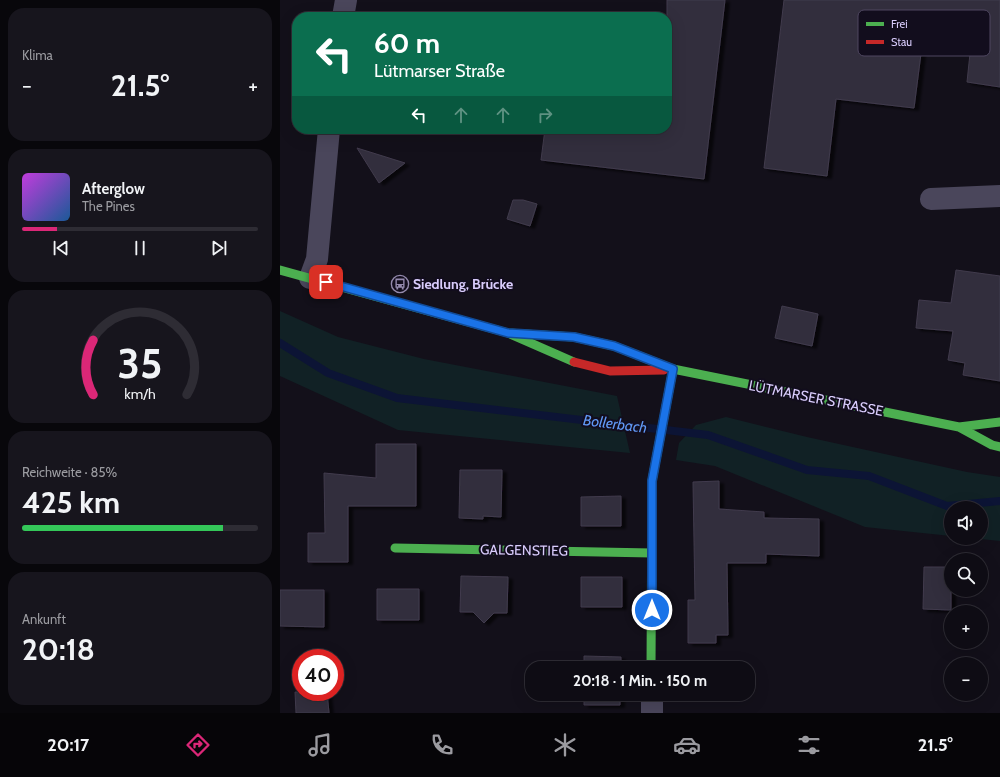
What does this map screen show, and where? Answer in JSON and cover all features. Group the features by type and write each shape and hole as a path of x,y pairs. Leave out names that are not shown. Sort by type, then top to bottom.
{"main road":[{"name":"LÜTMARSER STRASSE","path":"280,270 508,333 568,360 610,371 673,369"},
{"name":"LÜTMARSER STRASSE","path":"508,333 574,337 614,346 673,369 958,427 992,445 1000,447"},
{"path":"651,661 652,481 673,369"},
{"name":"LÜTMARSER STRASSE","path":"958,427 1000,422"},
{"name":"GALGENSTIEG","path":"395,548 652,553"}],"street":[{"path":"344,12 346,0"},
{"path":"310,278 317,258 329,134"},
{"path":"931,199 1000,196"},
{"path":"652,701 652,713"}],"shaded area":[{"path":"280,311 338,337 424,359 617,396 630,453 398,430 280,376"},
{"path":"726,417 807,437 967,472 1000,477 1000,541 988,540 988,501 944,501 944,535 865,527 715,466 676,460 679,443 696,425"}],"building":[{"path":"667,0 725,0 704,179 541,160 544,134 672,134 672,12 667,12"},
{"path":"784,0 1000,0 1000,87 967,82 970,56 990,56 990,10 858,10 858,56 921,56 914,108 836,99 827,176 764,168"},
{"path":"357,148 405,163 379,183"},
{"path":"513,200 523,200 537,204 530,226 507,219"},
{"path":"956,270 1000,276 1000,381 963,375 965,363 948,360 953,331 916,328 919,300 951,303"},
{"path":"782,306 818,314 812,346 775,338"},
{"path":"376,444 416,444 416,506 348,506 348,562 308,562 308,533 325,533 324,473 376,478"},
{"path":"460,470 502,470 501,517 483,516 483,519 459,518"},
{"path":"719,481 719,509 764,512 764,518 819,519 819,556 766,554 766,563 727,563 728,635 716,635 716,643 688,643 688,600 695,600 693,482"},
{"path":"621,496 621,526 581,526 581,497"},
{"path":"924,567 944,567 944,597 951,597 951,605 944,605 944,610 923,609"},
{"path":"461,576 508,577 507,613 494,613 484,623 473,612 460,612"},
{"path":"581,577 622,577 622,607 581,607"},
{"path":"377,589 419,589 419,620 377,620"},
{"path":"280,590 324,590 324,627 280,626"},
{"path":"584,656 621,657 621,661 584,661"},
{"path":"295,701 328,701 329,713 296,713"},
{"path":"584,701 620,701 620,705 584,705"}],"waterway":[{"name":"Bollerbach","path":"280,343 328,373 397,398 708,435 807,470 869,476 947,506 1000,501"}],"traffic: fast":[{"path":"280,270 508,333 574,362"},
{"path":"508,333 574,337 614,346 673,369 959,427 992,445 1000,447"},
{"path":"651,661 652,481 673,369"},
{"path":"959,427 1000,422"},
{"path":"395,548 652,553"}],"traffic: jam":[{"path":"574,362 610,371 664,370"}],"place":[{"name":"Siedlung, Brücke","path":"400,284"}],"route":[{"path":"326,282 508,333 574,337 614,346 673,369 652,481 652,610"}]}
